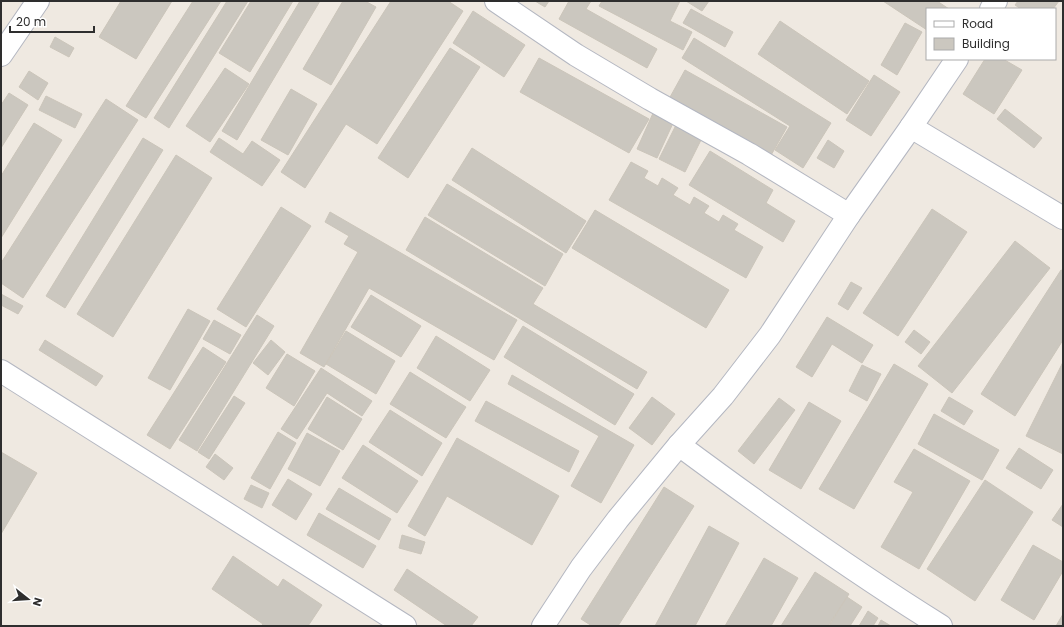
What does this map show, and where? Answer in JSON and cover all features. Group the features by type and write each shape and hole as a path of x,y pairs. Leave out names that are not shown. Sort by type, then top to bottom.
{"street":[{"path":"1,55 38,1"},
{"path":"496,1 576,55 650,100 748,154 849,215"},
{"path":"543,626 581,568 618,519 679,445 723,396 770,335 849,215 956,60"},
{"path":"911,127 1063,218"},
{"path":"1,371 405,626"},
{"path":"679,445 769,511 941,626"}],"building":[{"path":"121,1 172,1 136,59 99,37"},
{"path":"193,1 221,1 146,118 126,106"},
{"path":"227,1 248,1 169,128 154,118"},
{"path":"251,1 293,1 250,72 219,53"},
{"path":"300,1 320,1 237,140 222,131"},
{"path":"343,1 365,1 376,7 331,85 303,69"},
{"path":"391,1 448,1 463,11 377,144 346,124 305,188 281,172"},
{"path":"535,1 549,1 545,7"},
{"path":"569,1 591,1 586,9 657,49 647,68 559,19"},
{"path":"602,1 680,1 670,21 692,32 683,50 599,6"},
{"path":"686,1 709,1 702,11"},
{"path":"883,1 937,1 948,8 926,8 926,29"},
{"path":"1018,1 1059,1 1054,8 1020,8 1015,5"},
{"path":"691,9 733,32 725,47 683,23"},
{"path":"473,11 525,45 504,77 453,43"},
{"path":"780,21 869,81 847,114 758,54"},
{"path":"905,23 922,32 897,75 881,65"},
{"path":"55,37 74,48 69,57 50,47"},
{"path":"694,38 831,123 803,168 775,150 790,126 682,58"},
{"path":"450,48 480,67 408,178 378,158"},
{"path":"539,58 649,119 629,153 520,92"},
{"path":"984,60 1005,60 1022,70 994,114 963,94"},
{"path":"225,68 249,84 210,142 186,126"},
{"path":"685,70 787,127 770,157 669,99"},
{"path":"29,71 48,83 38,100 19,87"},
{"path":"874,75 900,92 871,136 846,120"},
{"path":"291,89 317,104 288,155 261,140"},
{"path":"9,93 28,105 1,148 1,105"},
{"path":"46,96 82,114 75,128 39,110"},
{"path":"106,99 138,120 23,298 1,283 1,263"},
{"path":"1005,109 1042,138 1034,148 997,119"},
{"path":"654,111 674,121 657,158 637,149"},
{"path":"34,123 62,140 1,238 1,176"},
{"path":"676,125 702,138 685,172 659,159"},
{"path":"143,138 163,150 65,308 46,296"},
{"path":"219,138 243,154 252,141 280,160 262,186 210,152"},
{"path":"828,140 844,151 834,168 817,158"},
{"path":"472,148 586,221 566,253 452,180"},
{"path":"710,151 773,190 766,203 795,221 783,242 689,185"},
{"path":"176,155 212,178 113,337 77,314"},
{"path":"631,162 648,171 644,178 658,186 662,178 678,188 673,195 690,205 694,197 709,206 704,213 719,222 723,215 738,224 734,230 763,247 746,278 609,200"},
{"path":"447,184 563,254 545,286 428,215"},
{"path":"281,207 311,226 246,327 217,309"},
{"path":"932,209 967,232 898,336 863,313"},
{"path":"595,210 729,290 706,328 572,248"},
{"path":"330,212 517,320 494,360 369,288 324,367 300,353 358,252 344,244 349,236 325,222"},
{"path":"425,217 543,288 533,304 647,372 637,389 406,250"},
{"path":"1015,241 1050,268 952,393 918,366"},
{"path":"1061,270 1063,271 1063,340 1015,416 981,394"},
{"path":"851,282 862,288 848,310 838,304"},
{"path":"1,294 23,306 18,314 1,305"},
{"path":"371,295 421,326 401,357 351,327"},
{"path":"188,309 210,321 170,390 148,378"},
{"path":"257,315 274,326 197,451 179,440"},
{"path":"827,317 873,345 862,363 832,344 812,377 796,367"},
{"path":"214,320 241,335 230,354 203,339"},
{"path":"523,326 634,394 615,425 504,357"},
{"path":"914,330 930,342 921,354 905,342"},
{"path":"346,331 395,361 376,394 326,364"},
{"path":"436,336 490,370 470,401 417,368"},
{"path":"45,340 103,376 96,386 39,350"},
{"path":"271,340 285,352 268,375 253,363"},
{"path":"203,347 226,362 170,449 147,435"},
{"path":"287,354 315,371 294,406 266,388"},
{"path":"1063,362 1063,454 1026,436"},
{"path":"894,364 928,384 854,509 819,489"},
{"path":"862,365 881,374 867,401 849,391"},
{"path":"321,368 372,401 362,416 327,393 297,439 281,429"},
{"path":"410,372 466,407 446,438 390,404"},
{"path":"512,375 634,445 601,503 571,486 599,436 508,384"},
{"path":"234,396 245,403 209,459 198,452"},
{"path":"327,397 362,419 343,450 308,429"},
{"path":"652,397 675,414 652,445 629,428"},
{"path":"949,397 973,411 964,425 941,411"},
{"path":"779,398 795,410 754,464 738,451"},
{"path":"486,401 579,451 569,472 475,421"},
{"path":"809,402 841,421 801,489 769,470"},
{"path":"390,410 442,443 422,476 369,442"},
{"path":"934,414 999,450 982,480 918,444"},
{"path":"278,432 296,443 270,489 251,478"},
{"path":"307,433 340,451 320,486 288,469"},
{"path":"457,438 559,496 532,545 447,496 425,536 408,526"},
{"path":"363,445 418,481 397,513 342,478"},
{"path":"1019,448 1053,470 1041,489 1006,468"},
{"path":"914,449 970,481 919,569 881,547 913,492 894,482"},
{"path":"1,452 37,473 1,534"},
{"path":"215,454 233,468 224,480 206,467"},
{"path":"288,479 312,494 296,520 272,505"},
{"path":"985,480 1033,512 975,601 927,569"},
{"path":"251,485 269,493 262,508 244,499"},
{"path":"664,487 694,506 618,626 592,626 581,619"},
{"path":"339,488 391,519 379,540 326,509"},
{"path":"1063,504 1063,527 1052,520"},
{"path":"319,513 376,546 363,568 307,535"},
{"path":"709,526 739,543 695,626 655,626"},
{"path":"402,535 425,542 421,554 399,548"},
{"path":"1033,545 1063,562 1063,571 1034,620 1001,600"},
{"path":"233,556 278,587 283,579 322,605 308,626 261,626 263,624 212,589"},
{"path":"764,558 798,578 771,626 725,626"},
{"path":"407,569 478,617 471,626 447,626 394,590"},
{"path":"815,572 849,594 828,626 781,626"},
{"path":"847,597 862,607 850,626 829,626"},
{"path":"868,611 878,618 873,626 859,626"},
{"path":"1063,614 1063,626 1056,626"},
{"path":"881,620 891,626 878,626"}]}
